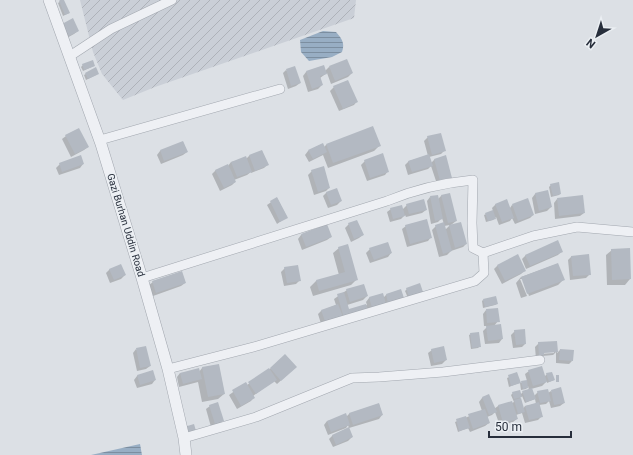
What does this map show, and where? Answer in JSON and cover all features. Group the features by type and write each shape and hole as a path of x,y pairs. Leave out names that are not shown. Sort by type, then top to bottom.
{"street":[{"name":"Gazi Burhan Uddin Road","path":"49,0 100,140 142,278 168,369 184,438 186,455"},
{"path":"70,56 111,29 172,0"},
{"path":"100,140 280,89"},
{"path":"142,278 387,201 408,192 443,183 473,180 473,248 483,253 533,236 577,227 633,232"},
{"path":"168,369 265,344 475,281 484,273 483,253"},
{"path":"184,438 256,417 352,378 443,372 540,360"}],"shaded area":[{"path":"80,0 356,0 354,18 155,87 123,100 102,74 93,52"}],"water":[{"path":"323,31 336,32 342,41 342,52 332,57 309,61 301,52 300,40"},
{"path":"140,444 142,455 91,455"}],"building":[{"path":"64,0 70,13 65,15 59,1"},
{"path":"73,18 79,31 69,36 62,24"},
{"path":"347,59 353,73 335,81 329,66"},
{"path":"93,60 95,66 84,70 82,64"},
{"path":"324,65 327,74 320,76 323,85 312,89 306,71"},
{"path":"295,66 301,83 291,86 286,69"},
{"path":"96,67 99,74 88,79 85,73"},
{"path":"348,80 358,102 343,109 333,86"},
{"path":"373,126 381,146 333,163 326,144"},
{"path":"79,128 89,147 75,154 65,135"},
{"path":"441,133 446,151 432,155 427,136"},
{"path":"183,141 188,152 164,161 160,150"},
{"path":"323,143 327,152 313,159 308,150"},
{"path":"262,150 269,165 255,171 249,155"},
{"path":"383,153 389,172 370,178 364,160"},
{"path":"429,154 433,166 412,172 408,161"},
{"path":"81,155 84,164 62,172 59,163"},
{"path":"446,155 452,178 440,181 434,159"},
{"path":"246,156 252,172 237,177 231,162"},
{"path":"228,164 236,182 224,188 215,170"},
{"path":"324,166 330,188 318,192 311,170"},
{"path":"559,182 561,194 553,196 550,184"},
{"path":"337,188 342,201 331,205 326,192"},
{"path":"548,190 552,207 539,211 535,193"},
{"path":"450,193 457,221 448,223 441,195"},
{"path":"438,195 443,219 435,221 430,196"},
{"path":"583,195 585,213 559,216 557,198"},
{"path":"277,197 288,218 280,222 270,201"},
{"path":"528,198 534,215 518,221 512,204"},
{"path":"424,199 427,210 409,214 406,204"},
{"path":"507,199 514,218 502,222 495,204"},
{"path":"402,205 405,216 393,219 390,208"},
{"path":"493,210 496,219 488,221 485,213"},
{"path":"427,219 432,238 410,244 405,225"},
{"path":"357,220 364,235 354,239 348,223"},
{"path":"444,222 452,251 443,254 435,225"},
{"path":"461,222 467,244 455,248 449,225"},
{"path":"327,224 332,237 306,247 301,234"},
{"path":"558,240 563,252 530,266 525,255"},
{"path":"388,242 392,253 374,260 369,248"},
{"path":"348,244 358,280 319,291 316,280 345,272 338,247"},
{"path":"630,248 631,279 612,280 611,249"},
{"path":"518,254 526,271 505,281 497,265"},
{"path":"589,254 591,275 573,276 571,256"},
{"path":"558,263 565,280 527,294 521,277"},
{"path":"121,264 126,275 114,280 109,269"},
{"path":"298,265 301,281 287,283 284,267"},
{"path":"182,271 186,283 156,293 152,281"},
{"path":"420,283 423,292 409,297 406,288"},
{"path":"364,284 368,296 350,302 346,289"},
{"path":"401,289 404,298 388,303 386,294"},
{"path":"344,292 349,309 366,304 368,311 344,318 337,294"},
{"path":"383,293 386,304 372,308 369,297"},
{"path":"496,296 498,304 485,307 483,299"},
{"path":"338,304 343,317 326,324 321,310"},
{"path":"498,308 500,322 487,323 486,309"},
{"path":"501,324 503,339 488,341 486,326"},
{"path":"525,329 526,344 516,345 514,330"},
{"path":"479,332 481,347 472,348 470,333"},
{"path":"557,341 558,352 544,353 544,355 539,356 538,342"},
{"path":"146,346 151,366 140,368 136,348"},
{"path":"444,346 447,360 434,363 431,349"},
{"path":"560,349 574,350 573,361 559,360"},
{"path":"285,354 297,367 281,381 270,368"},
{"path":"219,364 225,394 208,397 202,367"},
{"path":"542,366 547,382 533,386 528,370"},
{"path":"199,368 202,379 183,384 180,373"},
{"path":"269,368 277,380 256,394 248,382"},
{"path":"153,370 156,380 140,385 137,375"},
{"path":"517,372 521,383 511,386 508,375"},
{"path":"552,372 555,380 549,382 546,373"},
{"path":"556,375 559,375 559,382 556,382"},
{"path":"527,380 528,388 523,389 521,381"},
{"path":"246,382 255,398 241,406 232,390"},
{"path":"561,387 565,403 554,405 551,390"},
{"path":"532,388 536,399 526,402 522,391"},
{"path":"548,389 551,401 540,403 537,391"},
{"path":"520,390 522,397 514,399 512,392"},
{"path":"489,394 497,412 489,415 482,397"},
{"path":"521,398 525,412 518,414 514,400"},
{"path":"512,401 518,419 503,423 498,405"},
{"path":"218,402 224,421 215,424 209,405"},
{"path":"539,402 543,417 529,420 525,406"},
{"path":"379,403 383,415 353,425 349,413"},
{"path":"485,409 490,423 473,429 468,414"},
{"path":"346,413 350,425 331,432 327,421"},
{"path":"466,416 470,428 459,431 456,419"},
{"path":"194,424 196,431 186,434 184,427"},
{"path":"349,427 353,437 336,445 332,435"}]}
